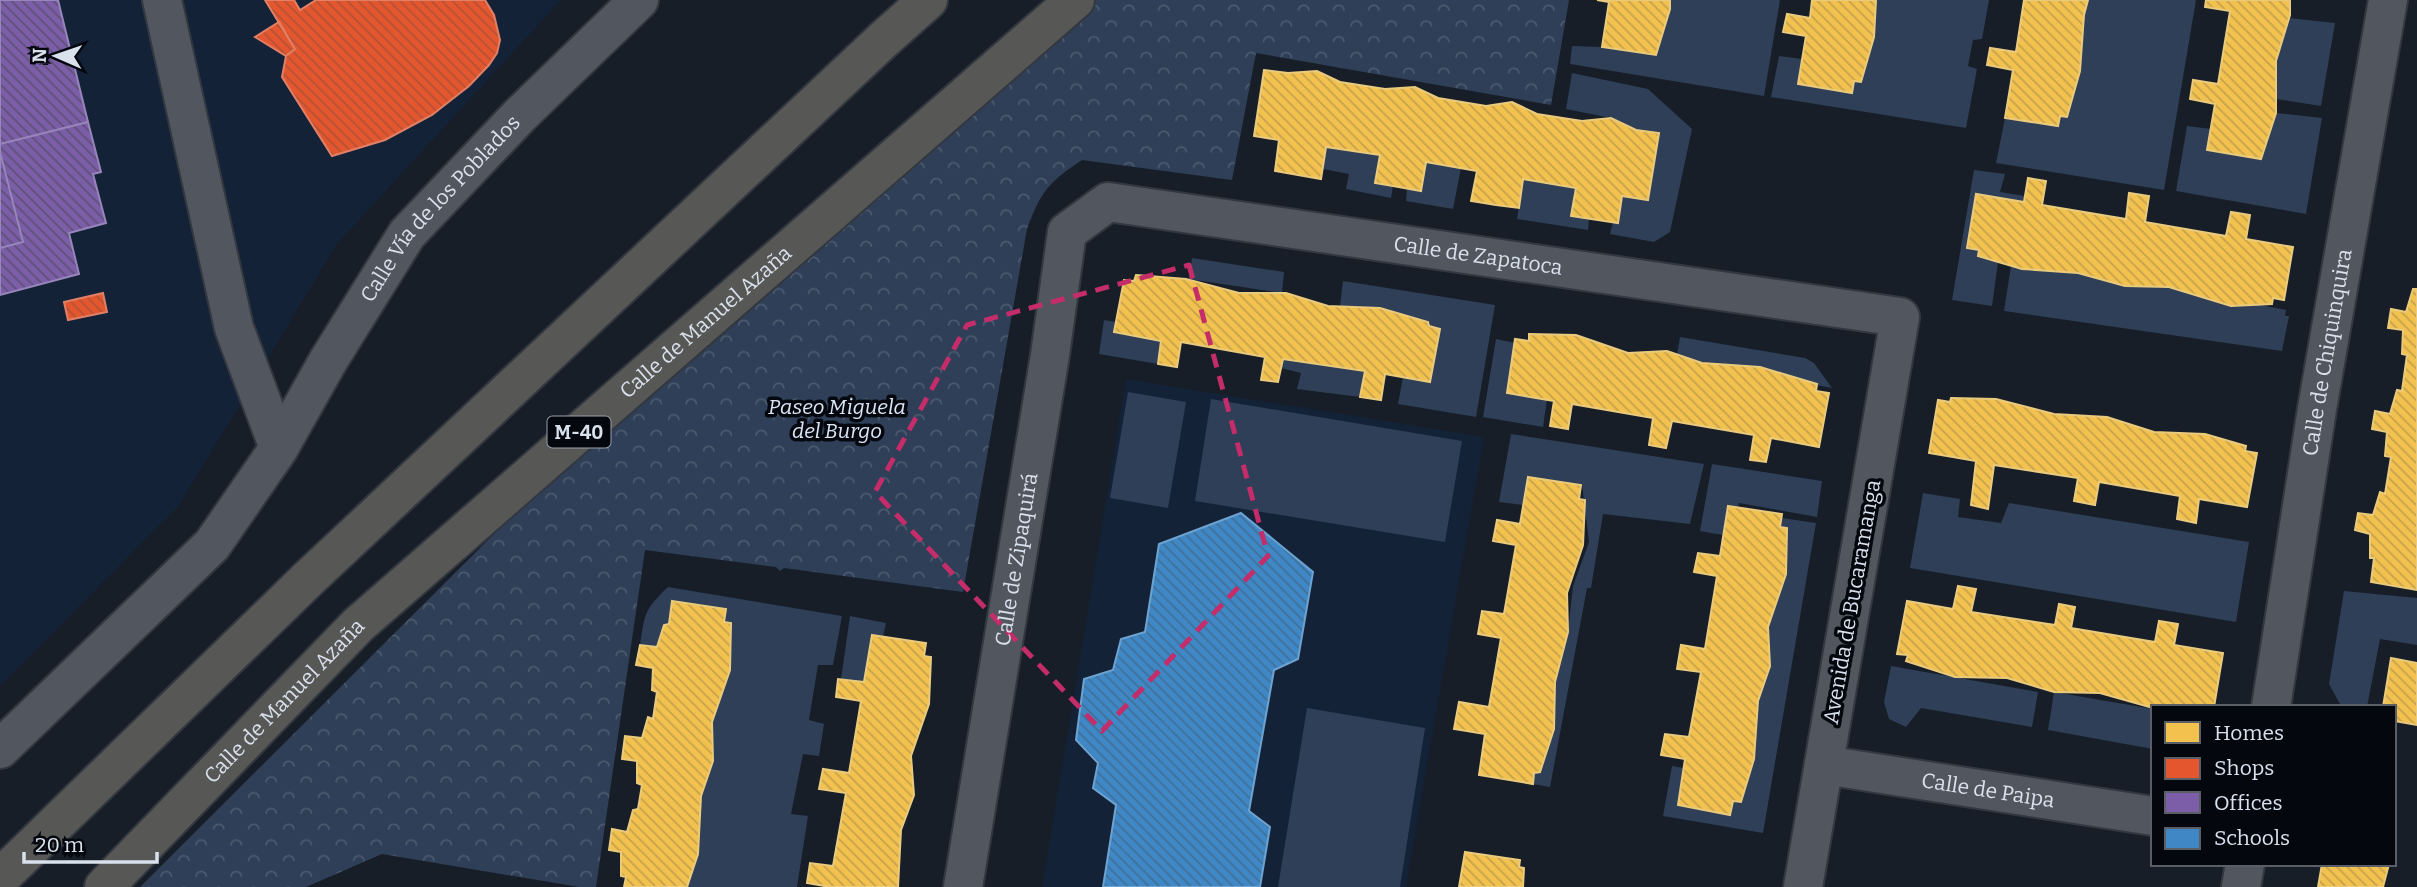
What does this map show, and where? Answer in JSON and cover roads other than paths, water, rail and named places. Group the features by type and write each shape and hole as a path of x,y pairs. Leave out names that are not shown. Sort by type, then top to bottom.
{"highway":[{"path":"0,878 318,570 928,0"},
{"name":"Calle de Manuel Azaña","path":"104,887 358,625 1075,0"}],"street":[{"path":"162,0 234,328 279,448"},
{"name":"Calle Vía de los Poblados","path":"0,749 212,545 279,448 328,361 407,234 520,115 639,0"},
{"name":"Calle de Chiquinquira","path":"2271,705 2317,409 2388,0"},
{"name":"Calle de Zapatoca","path":"1067,232 1108,202 1900,317"},
{"name":"Calle de Zipaquirá","path":"963,887 1050,355 1067,232"},
{"name":"Avenida de Bucaramanga","path":"1803,887 1900,317"},
{"name":"Calle de Paipa","path":"1824,765 2151,816"},
{"path":"2241,887 2245,866"}],"park label":[{"name":"Paseo Miguela del Burgo","path":"837,419"}]}
